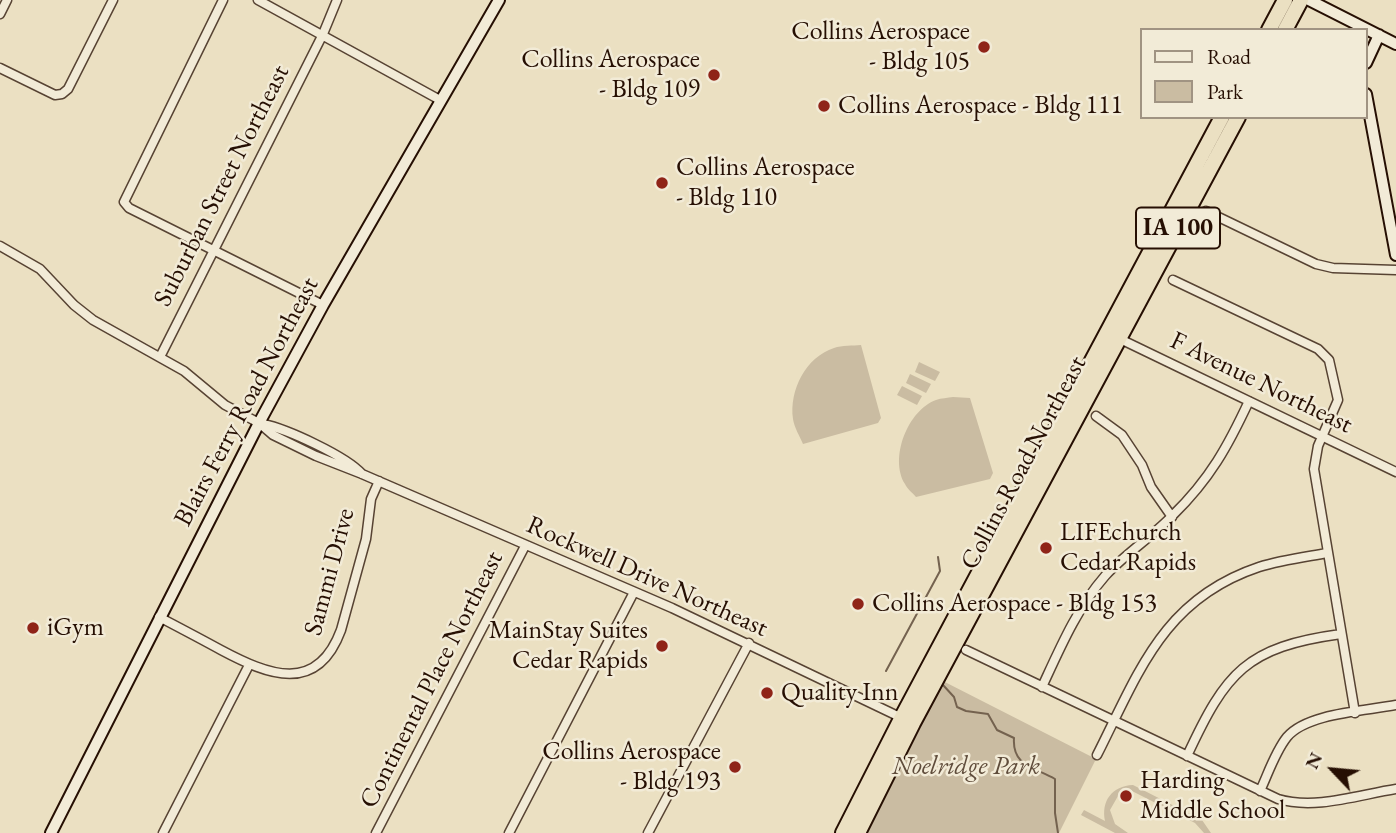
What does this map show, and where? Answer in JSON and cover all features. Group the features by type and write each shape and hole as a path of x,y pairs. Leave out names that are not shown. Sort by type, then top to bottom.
{"highway":[{"path":"1270,28 1285,0"},
{"path":"1286,28 1301,0"},
{"name":"Collins Road Northeast","path":"1113,336 1221,119"},
{"name":"Collins Road Northeast","path":"843,833 907,720 1113,336 1237,119"},
{"name":"Collins Road Northeast","path":"858,833 907,720"}],"main road":[{"name":"Blairs Ferry Road Northeast","path":"51,833 259,423 323,305 499,0"},
{"path":"1309,0 1363,28"},
{"path":"1326,9 1346,28"},
{"path":"1368,30 1396,44"},
{"path":"1368,59 1379,36"},
{"path":"1368,105 1396,255"}],"street":[{"path":"0,14 7,0"},
{"path":"0,68 55,95 62,94 68,89 113,0"},
{"path":"223,0 124,202 129,208 323,305"},
{"path":"258,0 440,100"},
{"name":"Suburban Street Northeast","path":"160,357 323,34 337,0"},
{"path":"1206,211 1316,264 1333,268 1396,270"},
{"name":"Rockwell Drive Northeast","path":"0,246 40,269 74,305 93,320 191,376 225,405 259,423 276,427 347,461 362,474 749,643 907,720"},
{"path":"1173,279 1325,354 1332,366 1338,400 1314,457 1314,469 1355,713"},
{"name":"F Avenue Northeast","path":"1113,336 1396,472"},
{"path":"1042,687 1062,643 1088,598 1125,555 1172,517 1214,468 1227,449 1250,401"},
{"path":"1096,416 1122,435 1142,465 1151,487 1172,517"},
{"name":"Sammi Drive","path":"159,617 249,665 276,674 304,671 327,656 336,644 366,539 371,499 379,481"},
{"name":"Continental Place Northeast","path":"376,833 526,546"},
{"path":"1097,754 1146,657 1168,626 1218,586 1260,567 1327,553"},
{"path":"509,833 634,592"},
{"path":"1187,756 1220,691 1246,665 1284,645 1341,634"},
{"path":"648,833 749,643"},
{"path":"966,650 1285,801 1303,803 1396,789"},
{"path":"163,833 249,665"},
{"path":"1260,791 1281,748 1293,731 1311,721 1396,705"}],"green space":[{"path":"861,345 881,418 878,423 803,444 794,422 792,408 802,376 824,352 837,347"},
{"path":"919,362 940,372 935,381 915,372"},
{"path":"910,374 931,384 926,393 906,383"},
{"path":"902,386 922,396 917,405 897,395"},
{"path":"970,398 993,473 990,479 916,497 906,486 901,473 899,461 904,436 917,414 926,405 938,399"},
{"name":"Noelridge Park","path":"937,678 1096,759 1059,833 858,833"},
{"path":"1133,785 1202,820 1211,833 1204,833 1195,823 1132,791 1118,796 1110,810 1115,824 1128,833 1115,833 1081,815 1084,810 1105,821 1105,807 1110,796 1119,788"}],"waterway":[{"path":"886,671 940,571 938,557"},
{"path":"943,685 954,697 957,707 988,714 997,730 1014,738 1014,747 1021,760 1055,779 1058,833"}],"place":[{"name":"Collins Aerospace - Bldg 105","path":"984,47"},
{"name":"Collins Aerospace - Bldg 109","path":"714,75"},
{"name":"Collins Aerospace - Bldg 111","path":"824,106"},
{"name":"Collins Aerospace - Bldg 110","path":"662,183"},
{"name":"LIFEchurch Cedar Rapids","path":"1046,548"},
{"name":"Collins Aerospace - Bldg 153","path":"858,604"},
{"name":"iGym","path":"33,628"},
{"name":"MainStay Suites Cedar Rapids","path":"662,646"},
{"name":"Quality Inn","path":"767,693"},
{"name":"Collins Aerospace - Bldg 193","path":"735,767"},
{"name":"Harding Middle School","path":"1126,796"}]}
